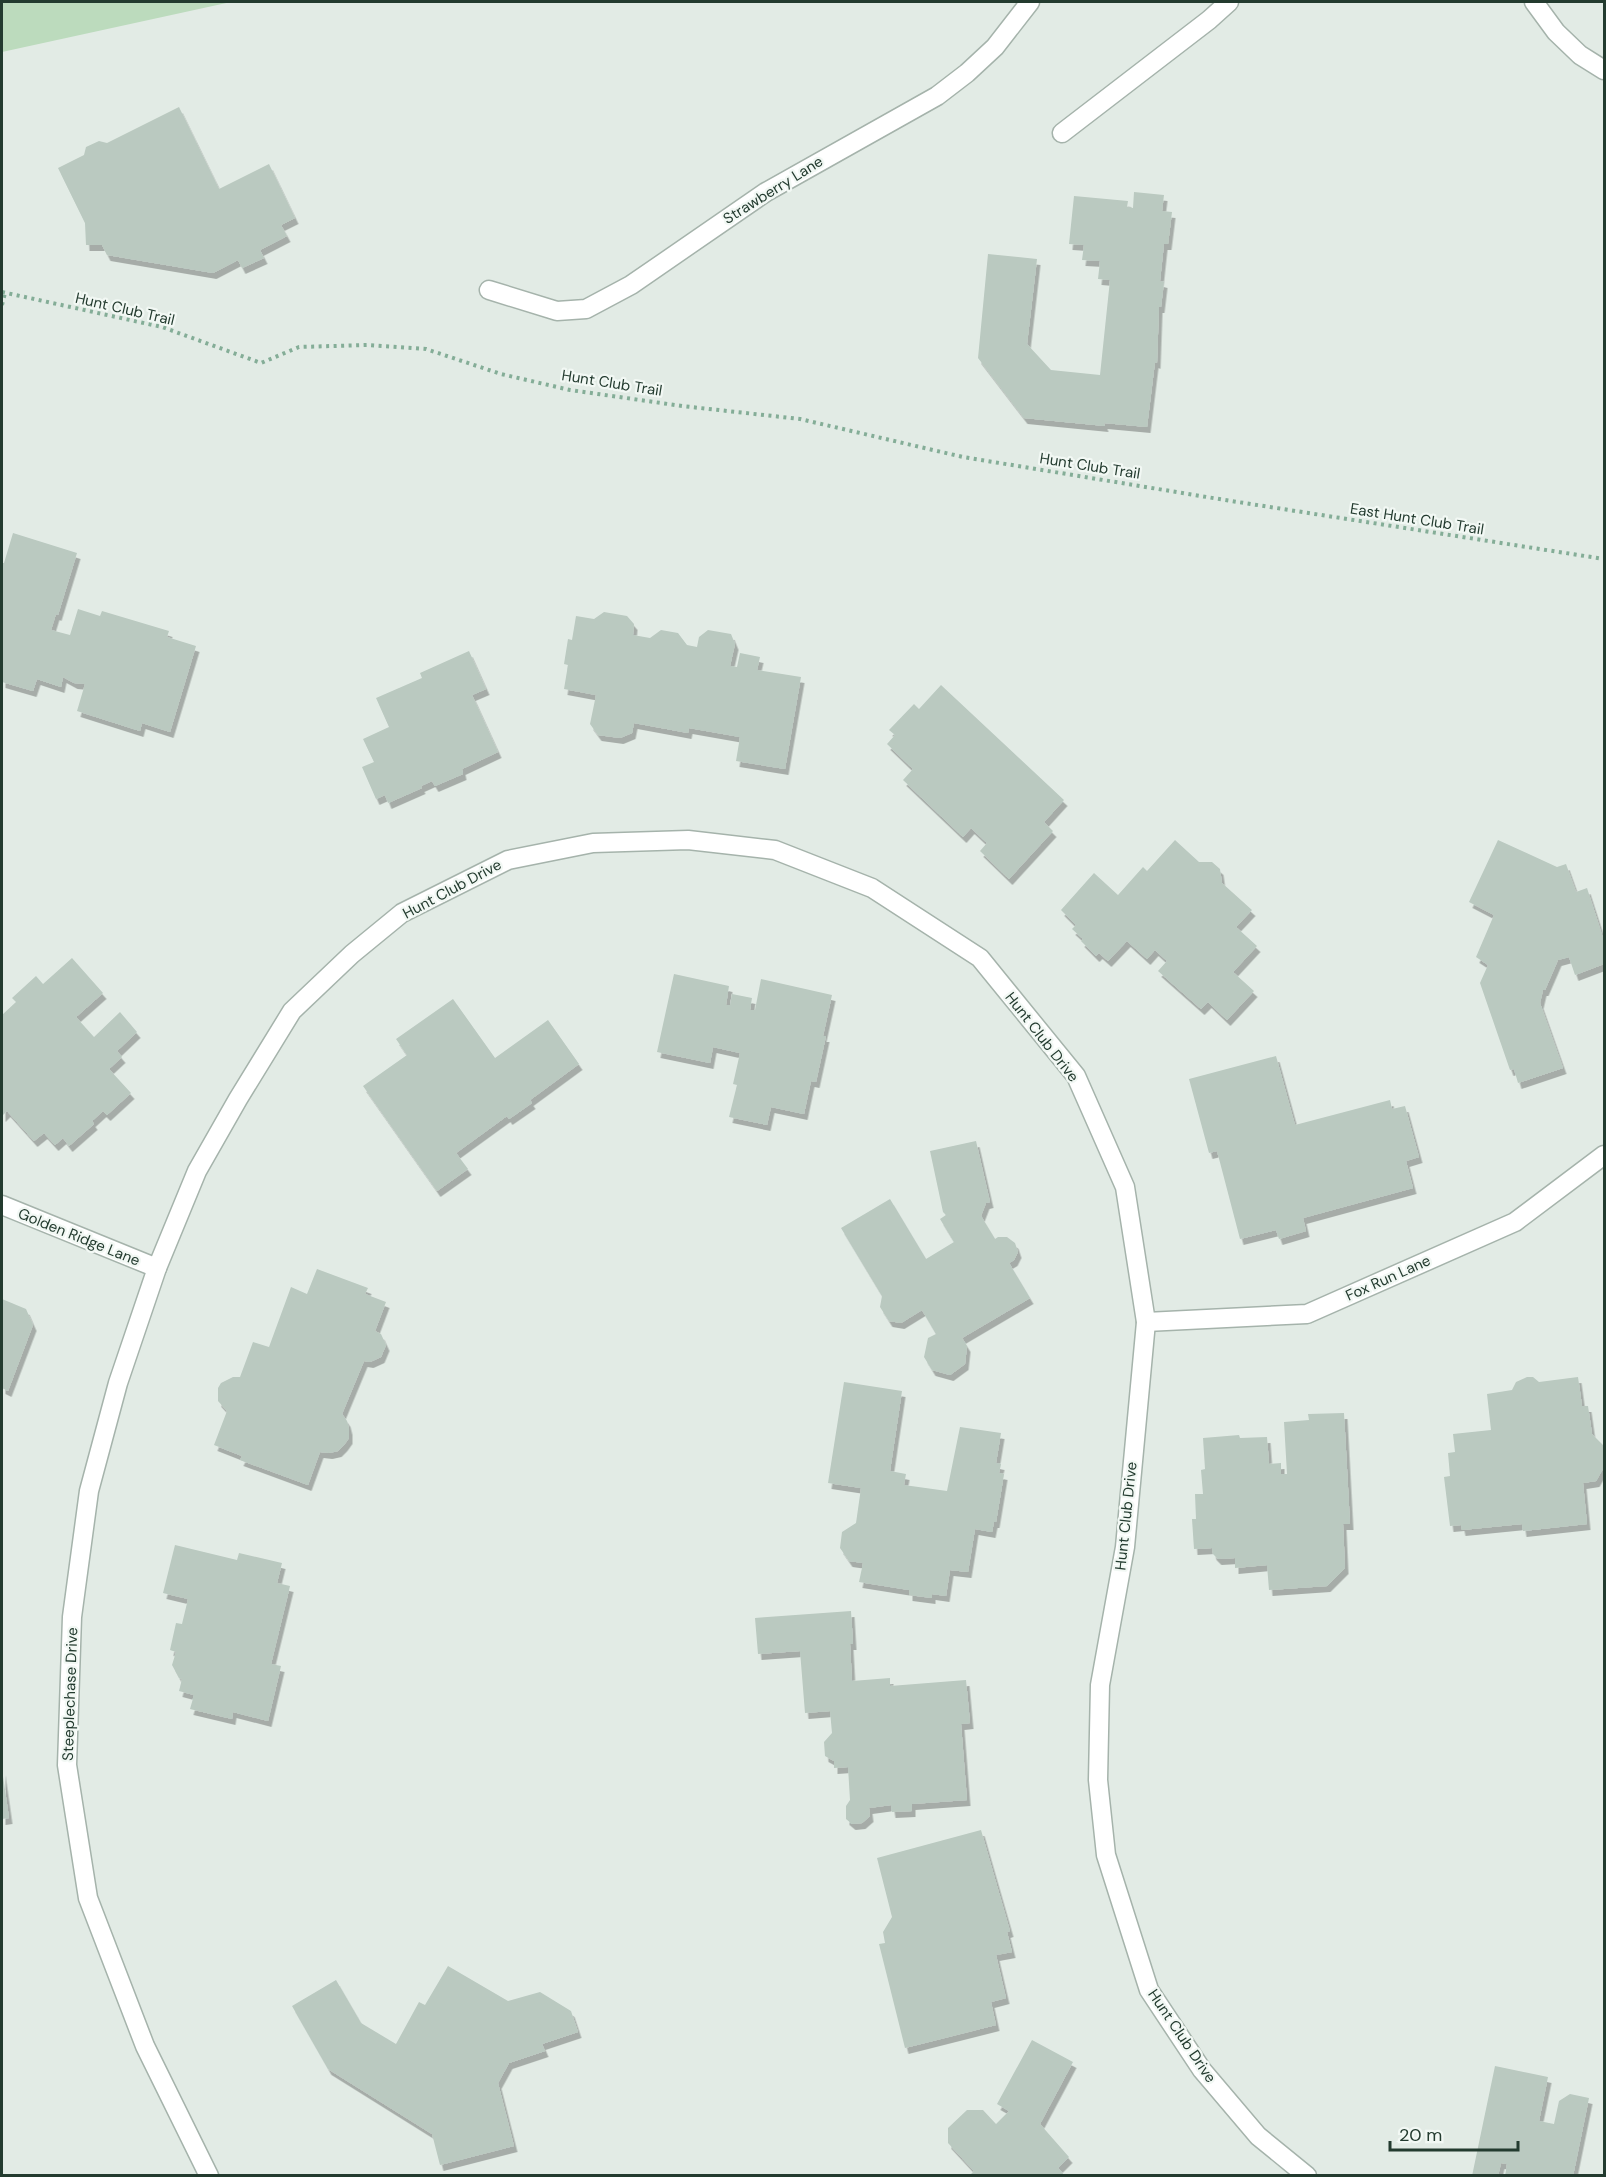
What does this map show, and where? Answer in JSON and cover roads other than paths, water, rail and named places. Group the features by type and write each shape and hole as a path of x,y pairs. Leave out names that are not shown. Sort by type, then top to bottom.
{"street":[{"name":"Strawberry Lane","path":"489,290 557,311 586,309 631,285 766,192 937,96 995,47 1030,2"},
{"path":"1062,133 1200,27 1228,2"},
{"path":"1534,2 1556,32 1580,55 1605,70"},
{"name":"Hunt Club Drive","path":"157,1268 197,1171 292,1011 352,954 402,913 508,860 593,843 688,840 775,850 872,888 980,958 1076,1076 1125,1187 1146,1322 1125,1547 1100,1685 1098,1780 1106,1856 1149,1989 1209,2078 1258,2136 1307,2175"},
{"name":"Fox Run Lane","path":"1146,1322 1307,1314 1515,1222 1605,1155"},
{"name":"Golden Ridge Lane","path":"2,1205 157,1268"},
{"name":"Steeplechase Drive","path":"157,1268 118,1383 89,1491 72,1617 67,1765 88,1898 145,2046 209,2175"}]}
